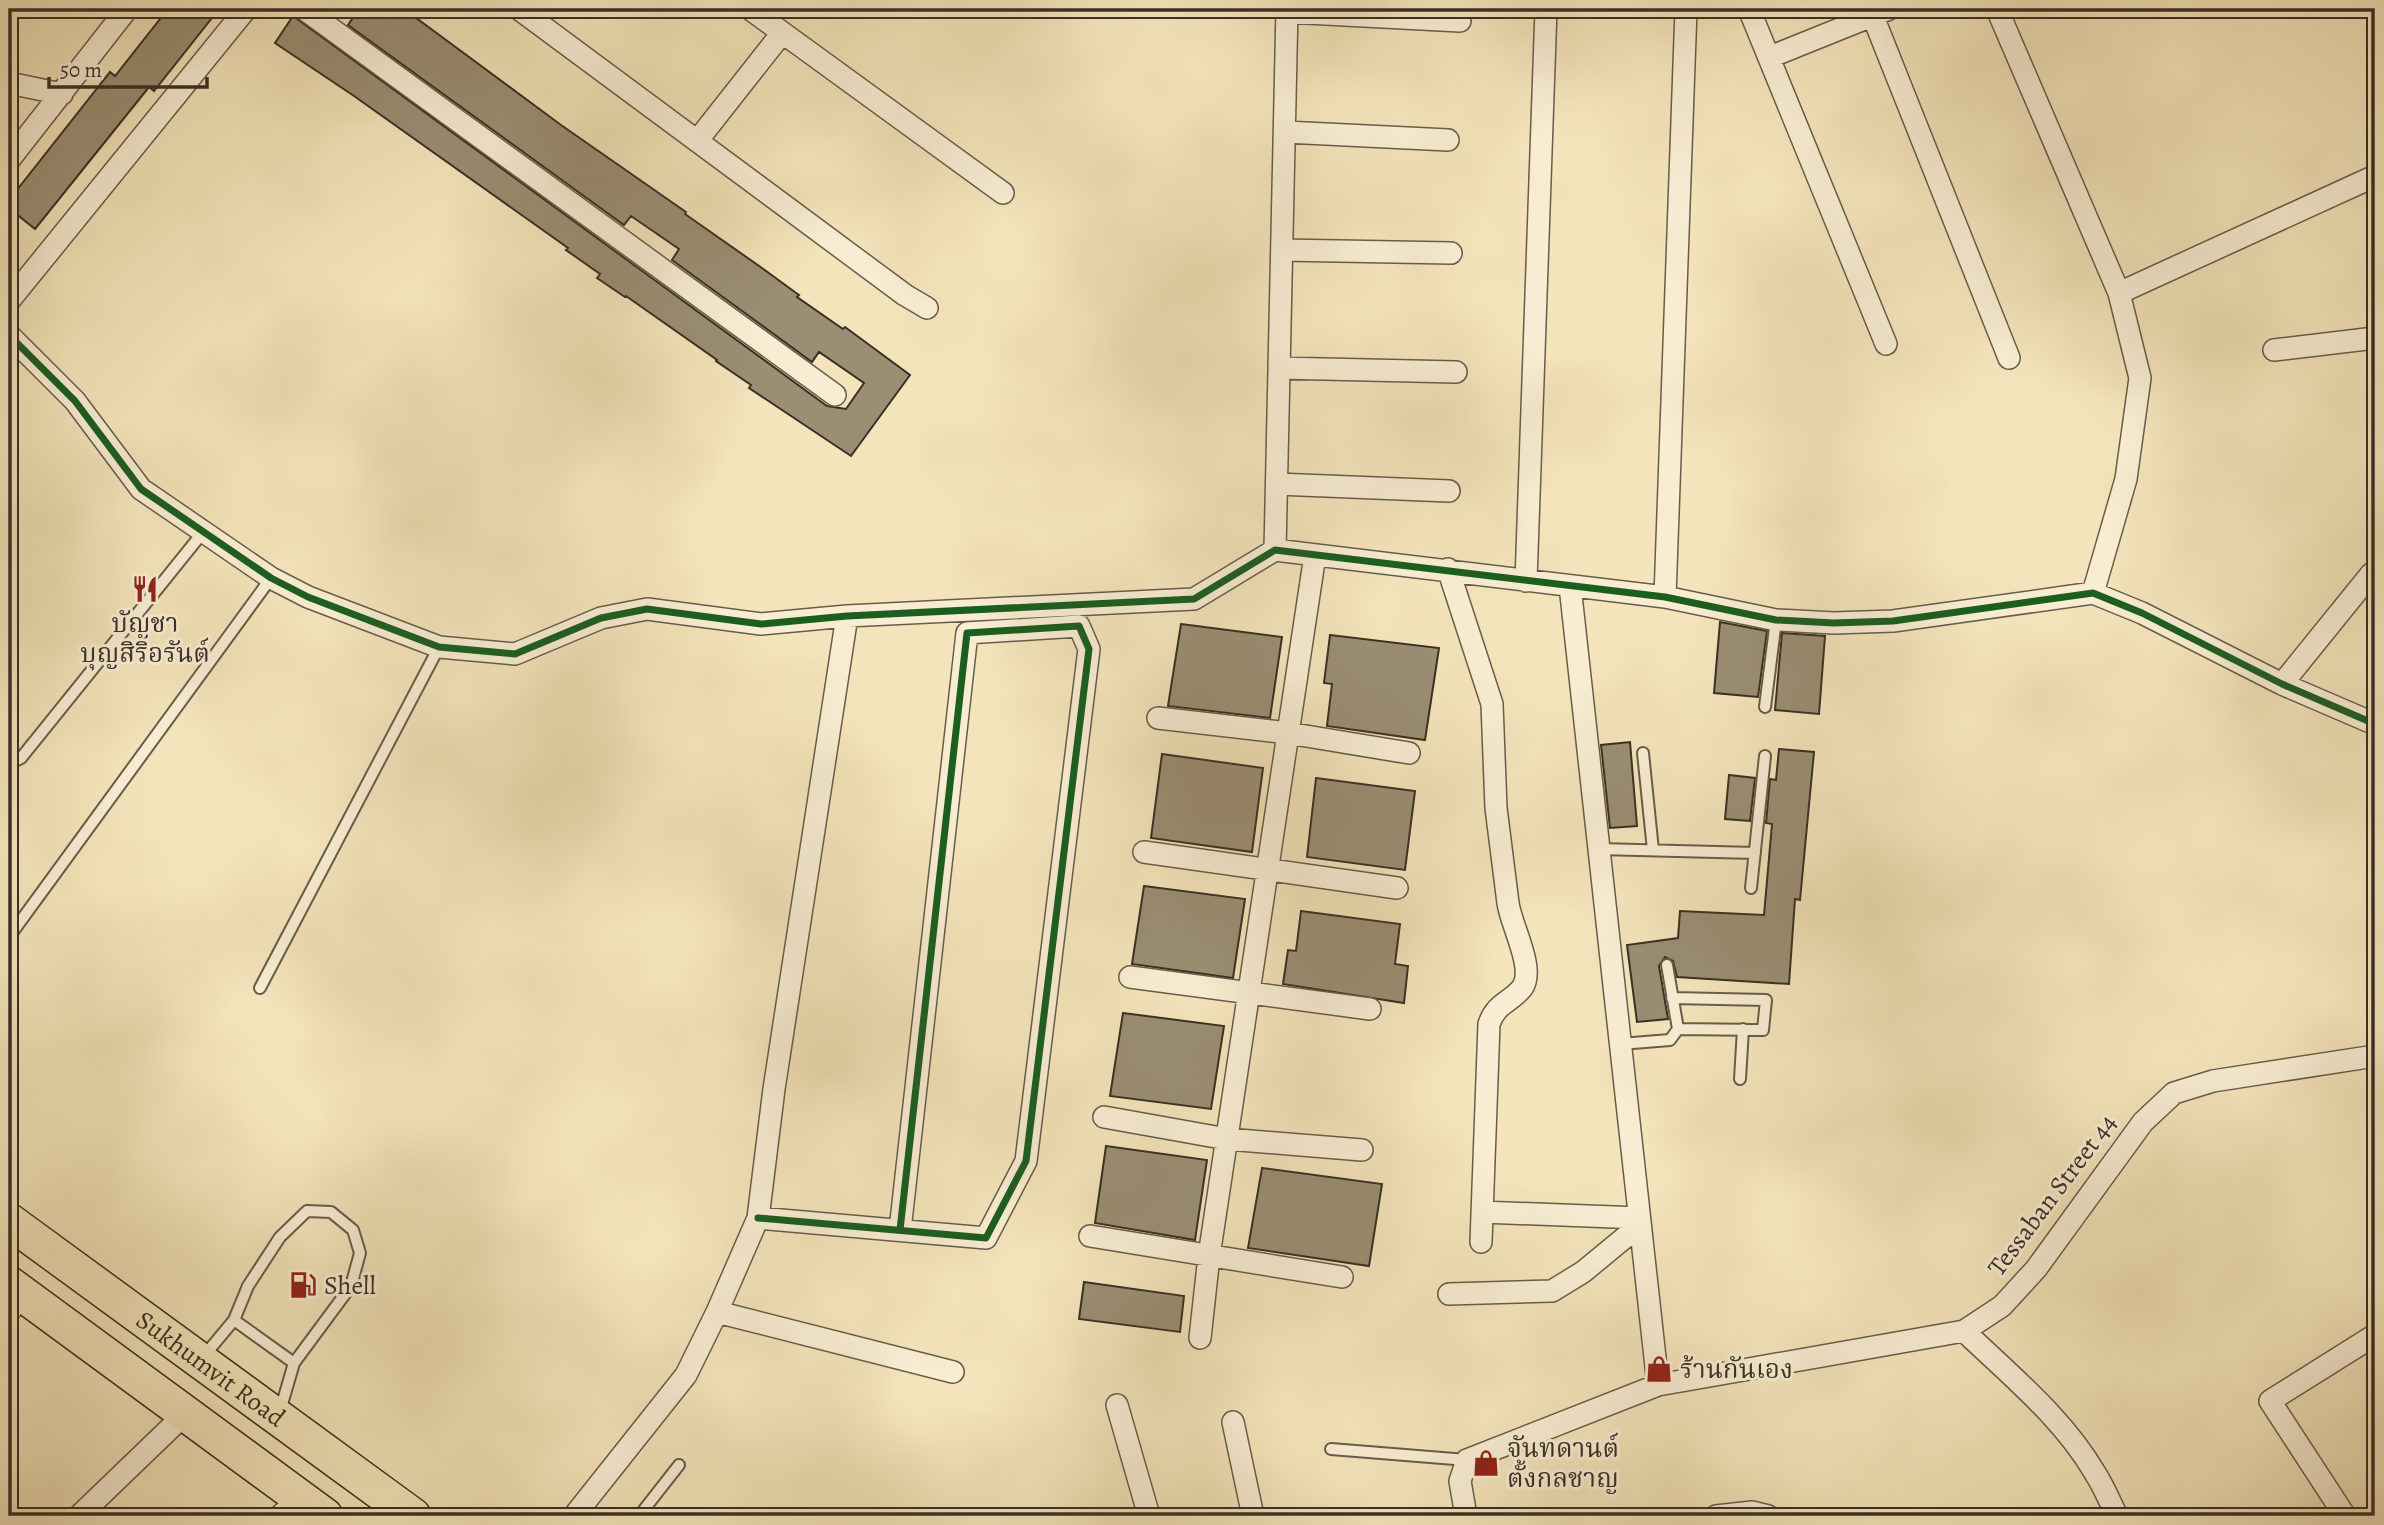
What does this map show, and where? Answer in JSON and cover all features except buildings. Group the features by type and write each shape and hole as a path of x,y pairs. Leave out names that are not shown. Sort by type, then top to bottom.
{"highway":[{"name":"Sukhumvit Road","path":"9,1221 413,1516"},
{"name":"Sukhumvit Road","path":"13,1297 185,1413 302,1510"}],"street":[{"path":"9,160 127,9"},
{"path":"9,301 246,9"},
{"path":"304,9 835,395"},
{"path":"519,9 927,309"},
{"path":"750,9 1003,193"},
{"path":"1526,580 1546,9"},
{"path":"1665,597 1686,9"},
{"path":"1749,9 1886,344"},
{"path":"1997,9 2119,293 2140,378 2126,479 2093,593"},
{"path":"1275,550 1287,10 1460,21"},
{"path":"1770,57 1878,11 2009,358"},
{"path":"697,141 782,33"},
{"path":"9,83 62,94"},
{"path":"1285,132 1448,140"},
{"path":"2119,293 2375,176"},
{"path":"1282,250 1451,253"},
{"path":"9,335 75,401 141,489 271,578 308,597 439,647 515,654 601,618 647,609 761,624 847,616 1194,599 1275,550 1665,597 1776,620 1834,624 1893,621 2093,593 2142,614 2282,684 2375,724"},
{"path":"2274,350 2375,338"},
{"path":"1279,368 1457,372"},
{"path":"1277,484 1449,491"},
{"path":"1200,1338 1209,1256 1315,555"},
{"path":"1447,569 1492,704 1496,808 1508,904 1510,919 1526,964 1527,979 1521,990 1493,1012 1489,1024 1481,1242"},
{"path":"2282,684 2371,575"},
{"path":"1570,586 1658,1385"},
{"path":"574,1516 686,1375 758,1218 774,1089 847,616"},
{"path":"758,1218 986,1238 1026,1161 1088,649 1079,626 967,633 900,1230"},
{"path":"1158,718 1288,733 1409,753"},
{"path":"1144,852 1396,888"},
{"path":"1130,977 1370,1009"},
{"name":"Tessaban Street 44","path":"1467,1460 1658,1385 1964,1331 2002,1306 2036,1269 2143,1122 2174,1093 2213,1081 2374,1062"},
{"path":"1104,1117 1227,1139 1362,1150"},
{"path":"1482,1212 1639,1222"},
{"path":"1449,1294 1552,1291 1583,1272 1639,1222"},
{"path":"1090,1236 1342,1277"},
{"path":"717,1312 953,1372"},
{"path":"1964,1331 2034,1397 2071,1439 2095,1472 2117,1516"},
{"path":"2345,1516 2270,1401 2375,1335"},
{"path":"1117,1405 1149,1516"},
{"path":"79,1516 185,1413"},
{"path":"1234,1422 1253,1516"},
{"path":"1466,1516 1460,1481 1467,1460"},
{"path":"1716,1516 1752,1512 1768,1516"}],"lane":[{"path":"9,764 21,758 205,531"},
{"path":"9,937 271,578"},
{"path":"1765,708 1776,620"},
{"path":"260,988 439,647"},
{"path":"1643,753 1653,850"},
{"path":"1751,888 1765,756"},
{"path":"1599,849 1755,853"},
{"path":"1620,1044 1670,1040 1678,1029 1667,965"},
{"path":"1672,998 1766,1000 1763,1030 1678,1029"},
{"path":"1740,1079 1743,1029"},
{"path":"200,1360 234,1320 248,1286 280,1237 307,1211 331,1212 354,1230 360,1252 351,1286 294,1363 278,1418"},
{"path":"234,1320 294,1363"},
{"path":"1331,1449 1467,1460"},
{"path":"639,1516 679,1465"}],"cycle path":[{"path":"9,335 75,401 141,489 271,578 308,597 439,647 515,654 601,618 647,609 761,624 847,616 1194,599 1275,550 1665,597 1776,620 1834,623 1893,621 2093,593 2142,613 2282,684 2375,724"},
{"path":"758,1218 986,1238 1026,1161 1089,649 1079,626 967,633 900,1230"}],"place":[{"name":"บัญชา บุญสิริอรันต์","path":"145,589"},
{"name":"Shell","path":"303,1285"},
{"name":"ร้านกันเอง","path":"1659,1369"},
{"name":"จันทดานต์ ตั้งกลชาญ","path":"1486,1463"}]}
